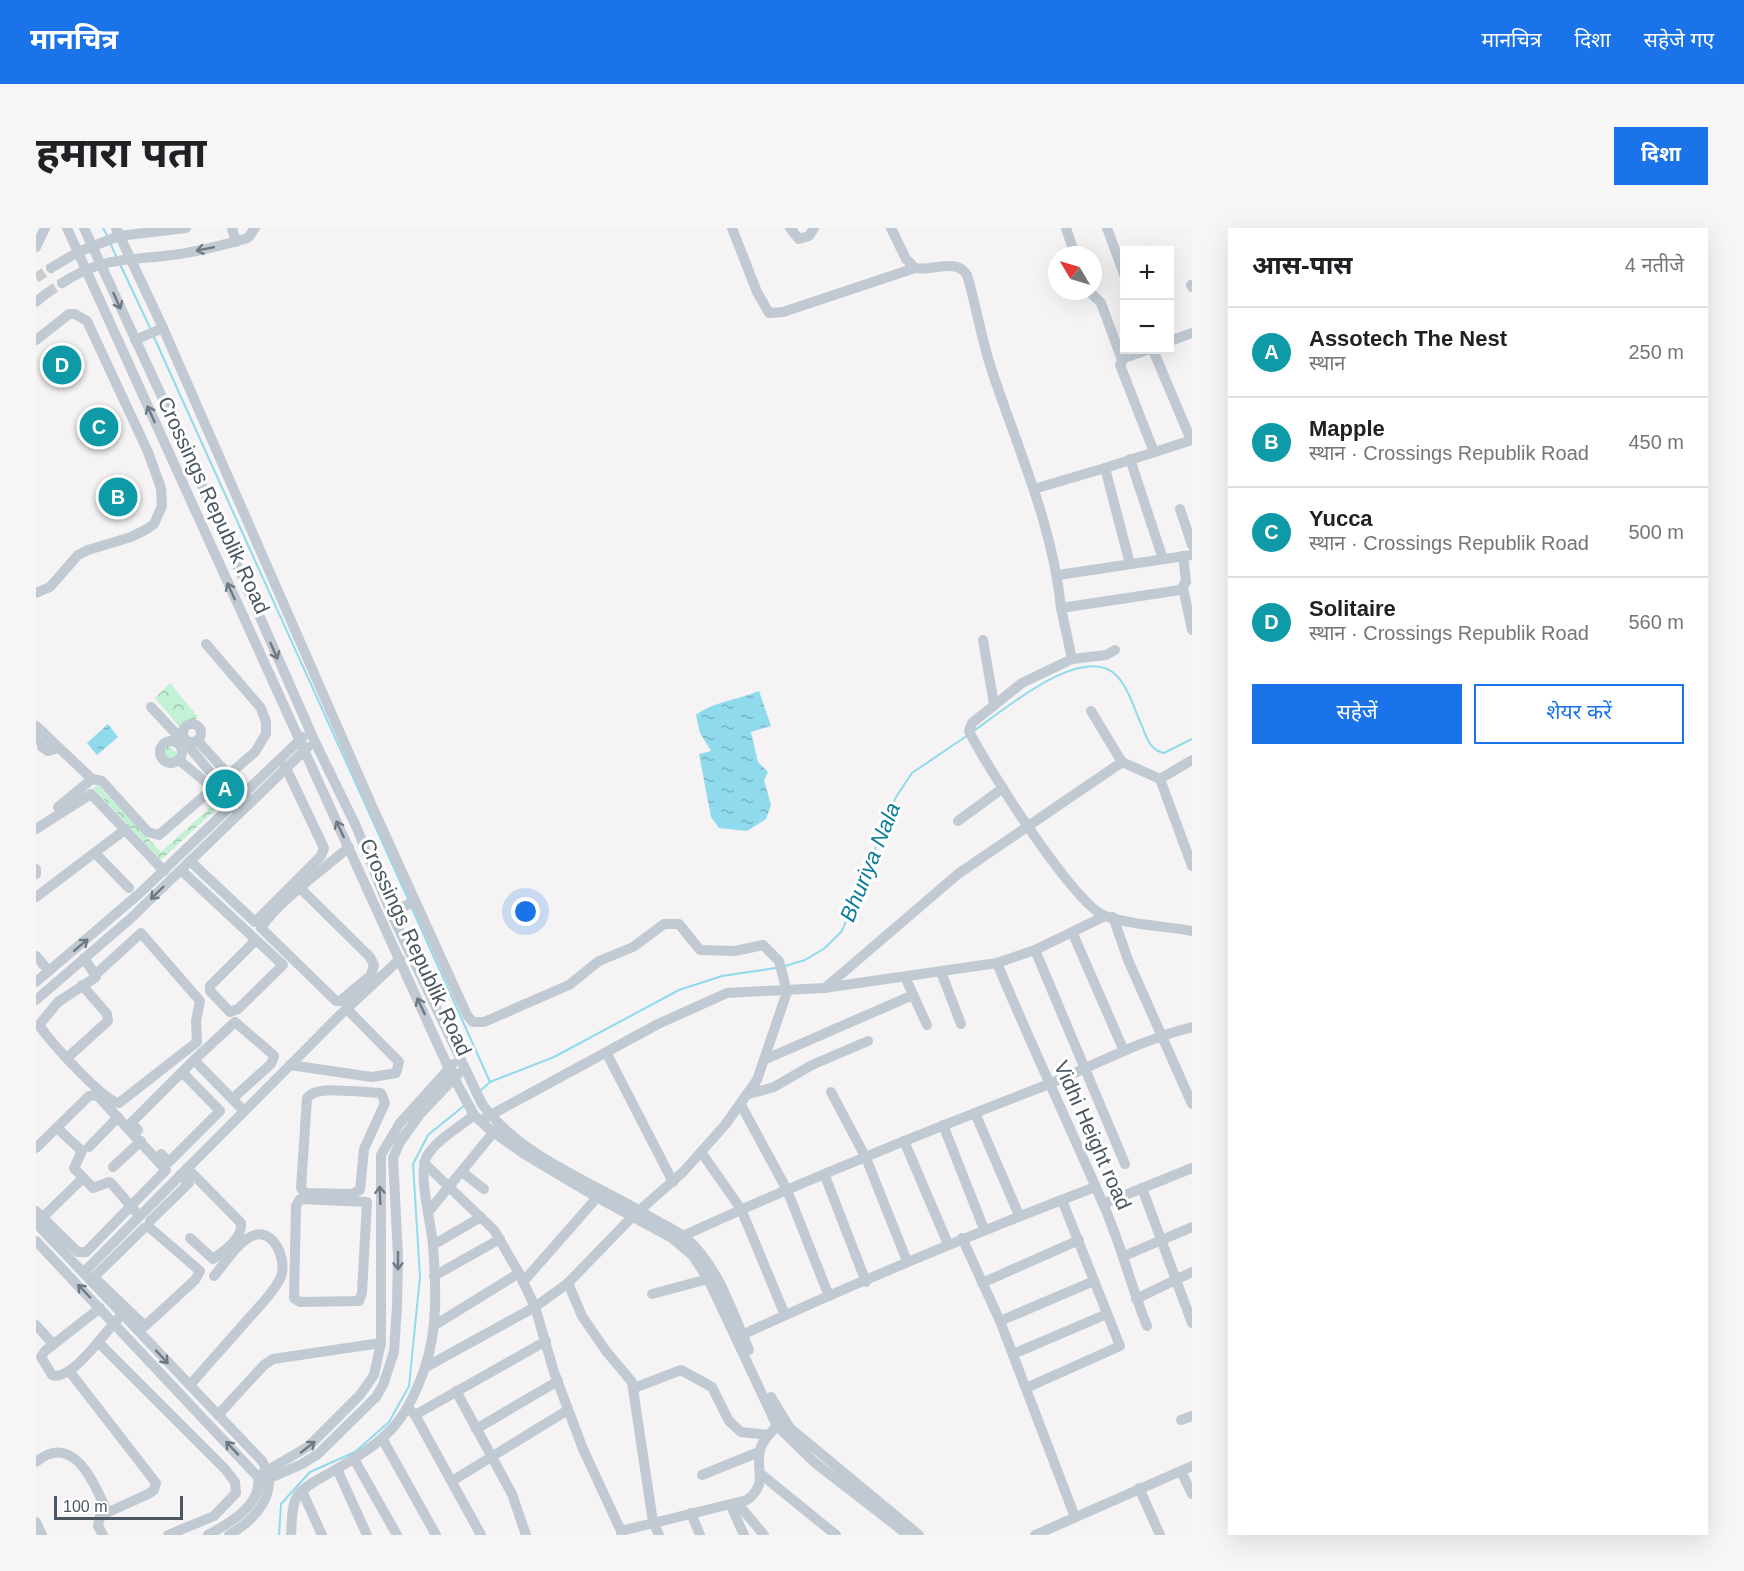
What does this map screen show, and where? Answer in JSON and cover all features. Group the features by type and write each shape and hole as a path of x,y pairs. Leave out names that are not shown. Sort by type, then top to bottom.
{"street":[{"path":"36,247 45,228"},
{"name":"Crossings Republik Road","path":"67,228 448,1067 461,1081 479,1115 496,1129 600,1194 636,1213 682,1246 708,1279 777,1426 814,1462 906,1534"},
{"name":"Crossings Republik Road","path":"84,228 97,244 313,736 395,911 461,1064 461,1081"},
{"path":"51,268 116,234 186,228"},
{"path":"232,228 236,242"},
{"path":"62,283 85,269 125,258 169,256 236,242 252,236 255,228"},
{"path":"732,228 769,313 783,312 915,268 961,267 967,275 990,365 1034,489 1058,575 1061,608 1072,659"},
{"path":"790,228 799,239 809,236 814,228"},
{"path":"891,228 906,259 915,268"},
{"path":"1066,228 1073,246"},
{"path":"1107,228 1120,261"},
{"path":"116,234 413,902 467,1015 477,1024 530,1004 568,985 599,961 627,950 658,927 670,922 679,924 700,950 735,951 763,945 773,952 782,969 787,992 766,1059 750,1094 701,1152 673,1182 636,1213 568,1283 535,1307 426,1366"},
{"path":"36,302 47,293"},
{"path":"1098,300 1122,360 1120,365 1125,383 1154,452"},
{"path":"36,340 69,314 75,314 87,321 145,446 162,496 162,506 154,524 131,537 104,544 78,555 50,587 36,593"},
{"path":"139,338 159,330"},
{"path":"1174,340 1192,333"},
{"path":"1122,360 1137,354"},
{"path":"1034,489 1191,440 1155,354"},
{"path":"145,446 162,440"},
{"path":"151,460 168,453"},
{"path":"1130,459 1163,559"},
{"path":"1105,468 1130,564"},
{"path":"1180,509 1192,544"},
{"path":"1058,575 1188,556 1186,582 1183,588 1192,630"},
{"path":"1061,608 1183,588"},
{"path":"983,640 994,704"},
{"path":"39,729 92,779 102,781 148,832 154,834 163,832 221,783 264,741 266,722 261,708 206,644"},
{"path":"1115,650 1106,656 1072,659 1033,676 994,704 972,723 969,731 1003,788 1075,890 1109,916 1192,930"},
{"path":"151,707 180,738 194,745 221,783 231,808"},
{"path":"1091,711 1122,762 1160,779 1188,838 1192,866"},
{"path":"36,1000 181,870 226,820 231,808 313,736"},
{"path":"180,738 165,743 160,753 162,759 169,763 179,760 246,794"},
{"path":"179,760 182,750 180,738"},
{"path":"36,982 226,820 285,766 302,745"},
{"path":"1160,779 1192,760"},
{"path":"824,988 958,874 1122,762"},
{"path":"190,861 255,922 321,856 324,848 285,766"},
{"path":"36,827 92,779"},
{"path":"958,821 1003,788"},
{"path":"36,827 91,794 164,871"},
{"path":"36,897 126,829"},
{"path":"300,889 370,957 374,964 371,975 340,1001 336,1001 261,928 266,920 300,889 349,848"},
{"path":"95,853 129,888"},
{"path":"36,869 36,874"},
{"path":"181,870 283,965 238,1009 230,1012 210,991 210,986 256,940"},
{"path":"395,911 413,902"},
{"path":"481,1535 411,1411 426,1366 435,1325 434,1245 423,1163 433,1148 479,1115 607,1054 658,1024 727,993 787,992 824,988 997,963 1035,951 1109,916"},
{"path":"1109,916 1192,1104"},
{"path":"141,933 199,998 197,1042 118,1104 108,1098 67,1058 39,1025 50,1010 96,977 95,975 141,933"},
{"path":"1073,934 1124,1051"},
{"path":"1035,951 1086,1067 1125,1164"},
{"path":"36,956 49,971"},
{"path":"84,958 95,975"},
{"path":"150,1221 232,1123 346,1008 400,959"},
{"name":"Vidhi Height road","path":"997,963 1048,1084 1103,1204 1124,1256 1146,1326"},
{"path":"941,972 961,1024"},
{"path":"905,977 927,1025"},
{"path":"67,1058 109,1017 82,986"},
{"path":"766,1059 913,995"},
{"path":"290,1065 372,1077 396,1073 399,1062 346,1008"},
{"path":"220,1111 169,1162 131,1123 235,1022 270,1052 274,1061 232,1099"},
{"path":"683,1236 741,1209 1048,1084 1161,1035 1192,1027"},
{"path":"750,1094 774,1087 812,1065 868,1041"},
{"path":"607,1054 673,1182"},
{"path":"194,1060 244,1111"},
{"path":"269,1474 309,1446 360,1395 374,1375 381,1343 381,1155 400,1123 448,1067 461,1064"},
{"path":"182,1072 232,1123"},
{"path":"258,1479 302,1464 318,1454 376,1397 383,1385 394,1352 398,1306 393,1158 400,1142 420,1114 461,1081 482,1104 479,1115"},
{"path":"352,1091 381,1093 384,1097 384,1109 364,1149 360,1190 357,1193 302,1191 307,1098 310,1094 352,1091"},
{"path":"831,1092 866,1158 907,1261"},
{"path":"36,1148 92,1094 97,1095 166,1170 86,1252 83,1253 74,1248 38,1219"},
{"path":"741,1105 787,1190 829,1296"},
{"path":"975,1113 1019,1215"},
{"path":"89,1147 118,1117"},
{"path":"943,1125 984,1229"},
{"path":"57,1128 82,1151 74,1168 83,1178 93,1188 109,1182 142,1213"},
{"path":"429,1211 496,1129"},
{"path":"113,1167 141,1141"},
{"path":"904,1141 948,1244"},
{"path":"364,1149 381,1155"},
{"path":"701,1152 741,1209 785,1315"},
{"path":"423,1163 481,1217 500,1239 521,1277 535,1307 568,1410 621,1533 653,1522 734,1505 753,1496 762,1475 759,1452 768,1435 777,1426"},
{"path":"1103,1204 1192,1168"},
{"path":"462,1172 484,1189"},
{"path":"188,1176 142,1213 134,1230 94,1277 269,1474 268,1494 263,1503 247,1522 229,1535"},
{"path":"188,1176 241,1223 242,1229 213,1259 190,1238"},
{"path":"825,1176 866,1282"},
{"path":"38,1219 83,1178"},
{"path":"742,1335 866,1282 907,1261 1095,1187"},
{"path":"1142,1188 1177,1279 1182,1304 1191,1320"},
{"path":"435,1325 521,1277 600,1194"},
{"path":"298,1200 367,1202 366,1227 362,1293 359,1302 300,1302 294,1298 298,1200"},
{"path":"1026,1388 1118,1348 1120,1342 1062,1200"},
{"path":"636,1213 683,1236 706,1260 717,1279 776,1408 790,1428 919,1535"},
{"path":"434,1245 481,1217"},
{"path":"38,1219 84,1272 125,1313 146,1326 150,1325 195,1280 200,1271 153,1228 144,1228 134,1230 84,1272"},
{"path":"366,1227 381,1228"},
{"path":"1124,1256 1192,1227"},
{"path":"190,1385 268,1296 284,1268 283,1257 270,1239 262,1234 254,1235 244,1242 214,1276"},
{"path":"962,1238 1000,1321 1075,1517"},
{"path":"434,1276 500,1239"},
{"path":"982,1283 1078,1240"},
{"path":"36,1241 258,1479 257,1495 244,1510 224,1527 208,1535"},
{"path":"364,1264 382,1266"},
{"path":"1136,1299 1192,1272"},
{"path":"652,1293 708,1279"},
{"path":"1000,1321 1094,1281"},
{"path":"568,1283 582,1316 606,1351 628,1376 634,1388 653,1522 659,1535"},
{"path":"100,1308 38,1356 52,1376 58,1377 70,1371 125,1313"},
{"path":"1013,1354 1107,1314"},
{"path":"36,1325 53,1344"},
{"path":"291,1535 294,1503 302,1491 383,1440 411,1411 456,1391 546,1341"},
{"path":"98,1342 225,1469 235,1482 236,1493 221,1511 168,1535"},
{"path":"218,1415 264,1365 273,1359 381,1343"},
{"path":"634,1388 681,1370 712,1387 729,1421 741,1432 768,1435"},
{"path":"70,1371 156,1483 154,1490 148,1494 107,1511 98,1521 103,1535"},
{"path":"476,1429 558,1381"},
{"path":"456,1391 512,1494 525,1535"},
{"path":"452,1481 568,1410"},
{"path":"1181,1420 1192,1416"},
{"path":"383,1440 436,1535"},
{"path":"702,1475 759,1452"},
{"path":"36,1461 49,1455 65,1454 75,1458 89,1475 107,1511"},
{"path":"354,1459 397,1535"},
{"path":"1035,1535 1192,1466"},
{"path":"337,1469 367,1535"},
{"path":"1181,1470 1192,1494"},
{"path":"762,1475 836,1535"},
{"path":"1139,1488 1160,1535"},
{"path":"302,1491 322,1535"},
{"path":"734,1505 744,1535"},
{"path":"734,1505 764,1535"},
{"path":"691,1513 700,1535"},
{"path":"36,1522 42,1535"}],"green space":[{"path":"170,683 198,717 182,730 155,698"},
{"path":"168,743 177,754 174,761 170,762 162,752"},
{"path":"98,785 161,852 214,804 214,811 161,860 93,788"}],"water":[{"path":"759,691 771,726 751,732 758,762 768,772 764,780 771,805 766,819 747,831 719,828 711,817 699,754 711,751 700,733 696,715 703,710"},
{"path":"108,724 118,737 97,755 87,743"}],"waterway":[{"path":"103,228 108,237"},
{"path":"110,243 116,256"},
{"path":"120,264 151,330"},
{"path":"153,335 409,901"},
{"name":"Bhuriya Nala","path":"975,730 1044,682 1065,672 1085,667 1103,667 1117,676 1125,687 1152,747 1164,753 1192,739"},
{"name":"Bhuriya Nala","path":"785,966 805,960 825,948 842,931 896,797 912,773 968,735"},
{"path":"411,906 490,1082"},
{"name":"Bhuriya Nala","path":"480,1091 490,1082 554,1057 679,990 722,976 776,968"},
{"path":"279,1535 281,1504 310,1472 355,1452 389,1422 409,1386 420,1277 413,1164 428,1135 465,1105"}],"tunnel":[{"path":"36,278 51,268"},
{"path":"47,293 62,283"}],"place":[{"name":"Solitaire","path":"62,365"},
{"name":"Yucca","path":"99,427"},
{"name":"Mapple","path":"118,497"},
{"name":"Assotech The Nest","path":"225,789"}]}
